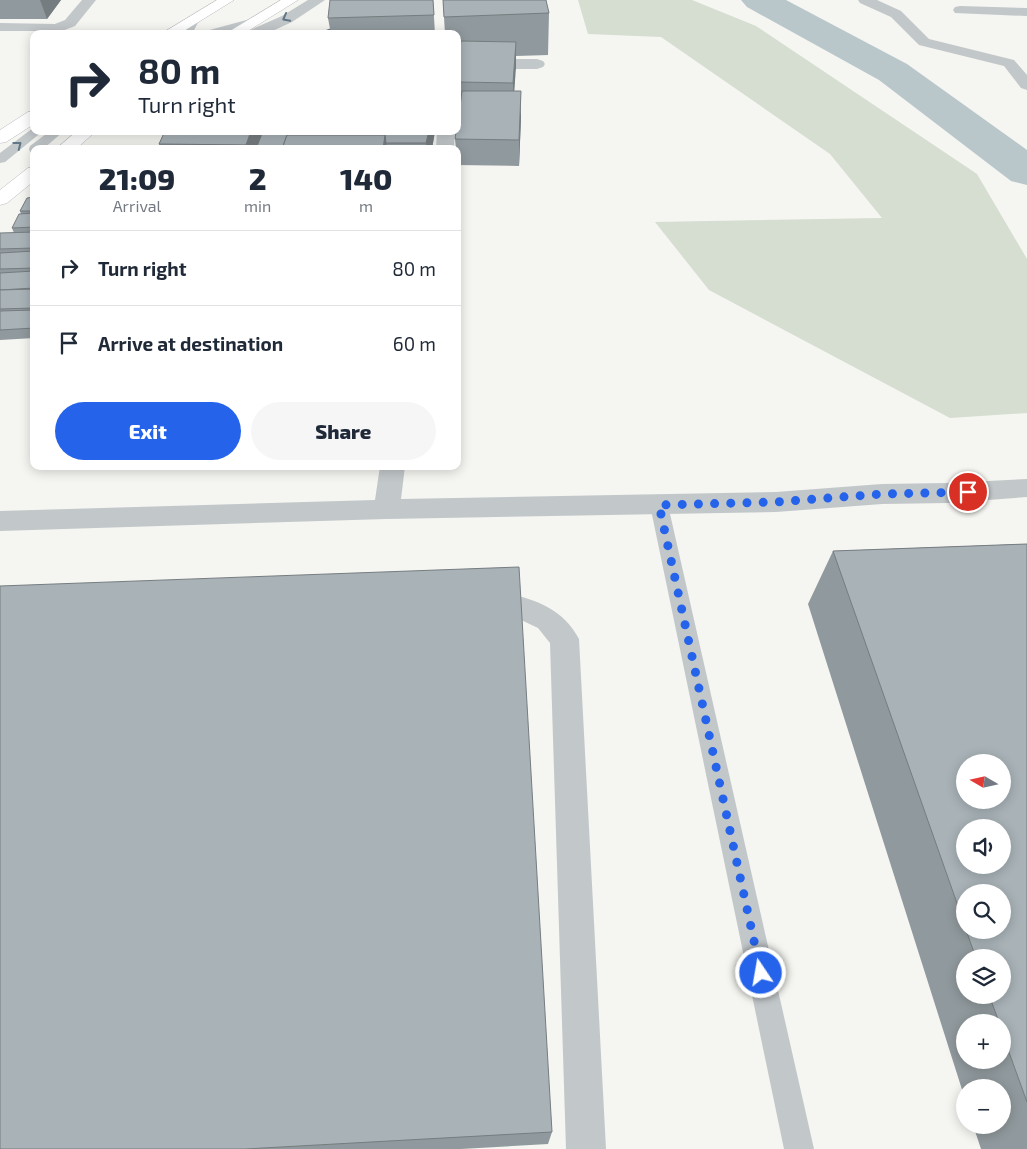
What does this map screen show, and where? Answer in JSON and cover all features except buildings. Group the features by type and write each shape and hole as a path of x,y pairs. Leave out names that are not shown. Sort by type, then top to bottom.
{"highway":[{"path":"175,30 227,0"},
{"path":"254,27 291,0"},
{"path":"0,138 30,119"},
{"path":"70,145 83,135"},
{"path":"0,199 30,175"}],"street":[{"path":"57,28 70,23 89,0"},
{"path":"291,0 314,2"},
{"path":"865,0 896,14 924,42 1010,63 1027,85"},
{"path":"254,27 286,19 314,2"},
{"path":"960,10 1027,12"},
{"path":"0,27 57,28 63,30"},
{"path":"461,64 537,64"},
{"path":"386,509 392,470"},
{"path":"0,521 386,509 776,502 882,494 948,493 1027,488"},
{"path":"460,593 525,609 548,620 564,638 586,1149"}],"lane":[{"path":"188,30 196,17"},
{"path":"233,30 254,27"},
{"path":"3,165 33,135"},
{"path":"39,145 53,135"},
{"path":"3,165 30,151"},
{"path":"659,505 799,1149"}],"shaded area":[{"path":"578,0 692,0 756,26 977,174 1027,259 1027,413 950,418 709,290 655,222 882,218 830,154 661,37 588,34"}],"waterway":[{"path":"759,0 893,72 1027,171"}],"route":[{"path":"761,973 659,505 776,502 882,494 968,492"}]}
